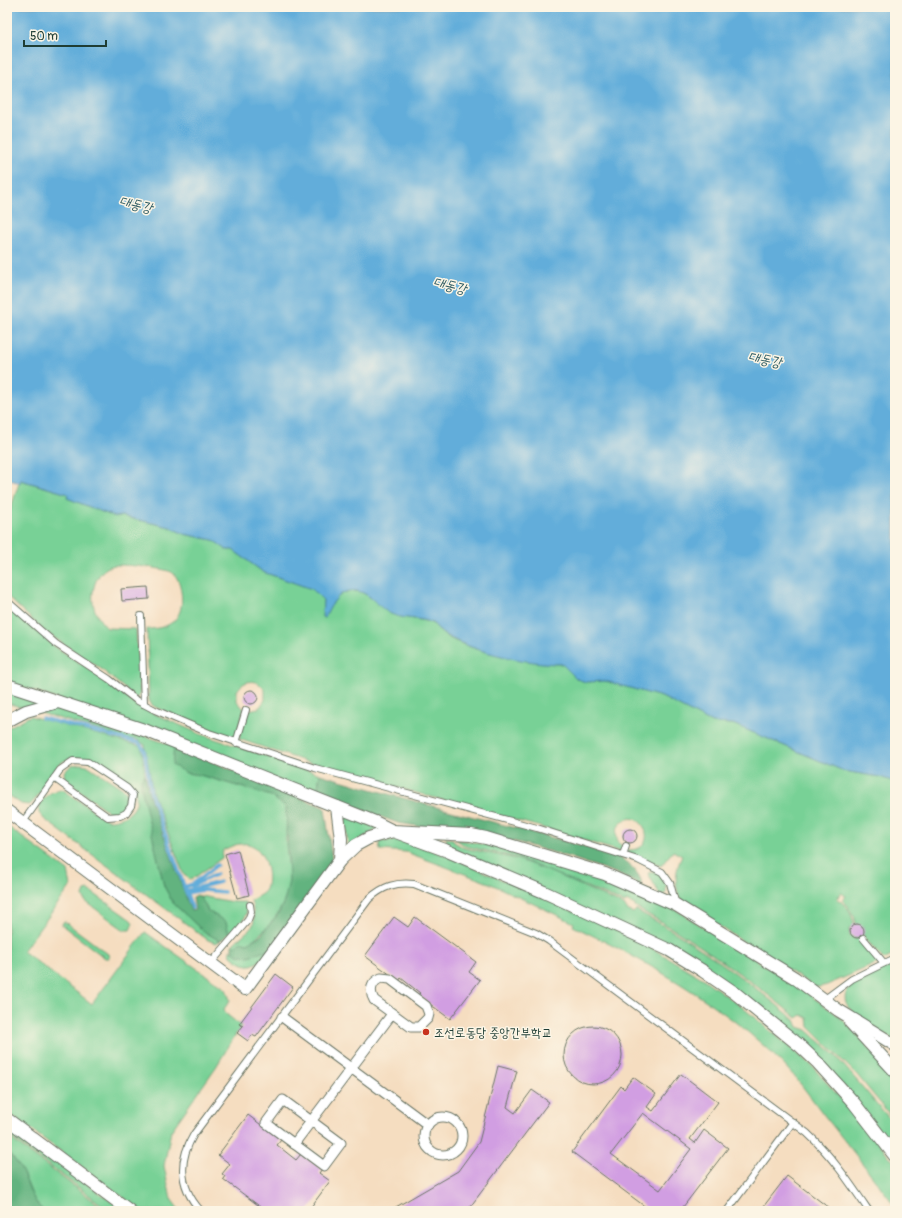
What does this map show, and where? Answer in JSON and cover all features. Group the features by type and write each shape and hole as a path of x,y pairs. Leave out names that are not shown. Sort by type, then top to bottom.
{"street":[{"path":"7,685 147,731 393,831 445,850 544,892 669,950 703,970 768,1018 818,1062 854,1104 895,1156"},
{"path":"7,721 26,711 59,702"},
{"path":"337,807 341,839 340,860"},
{"path":"7,810 245,989 340,860 356,845 369,838 393,831 471,836 500,842 605,874 676,905 795,978 825,999 838,1010 895,1071"},
{"path":"381,978 390,979 426,1006 429,1014 423,1025 415,1028 411,1027 392,1014 374,1000 372,996 371,991 374,983 381,978"},
{"path":"838,1010 895,1045"},
{"path":"294,1144 392,1014"},
{"path":"282,1016 428,1125"},
{"path":"283,1100 341,1143 324,1166 294,1144 266,1123 283,1100"},
{"path":"442,1117 453,1121 461,1130 461,1150 441,1156 430,1150 424,1139 424,1133 428,1125 435,1119 442,1117"},
{"path":"7,1119 130,1211"}],"lane":[{"path":"7,602 56,644 144,704 209,733 315,768 537,828 638,860 662,872 670,883 676,905"},
{"path":"141,616 144,704"},
{"path":"236,743 246,710"},
{"path":"23,822 54,778 66,764 73,761 88,762 127,788 133,795 131,806 126,813 120,816 108,817 54,778"},
{"path":"623,855 626,846"},
{"path":"201,1211 187,1191 183,1176 183,1161 187,1146 369,899 388,885 400,883 414,884 536,933 549,941 793,1122 824,1148 842,1170 869,1211"},
{"path":"211,963 248,920 251,912 250,905"},
{"path":"863,938 884,963"},
{"path":"825,999 852,979 895,958"},
{"path":"727,1211 793,1122"}],"green space":[{"path":"20,480 68,494 67,498 115,517 121,516 170,527 184,534 213,540 227,550 233,550 263,572 312,589 323,600 323,617 325,618 333,603 339,596 348,592 360,592 370,597 387,612 397,616 431,623 435,625 444,635 468,646 501,656 535,662 562,664 577,679 586,682 605,681 662,697 712,723 733,724 844,771 880,777 895,782 895,954 884,960 863,936 863,927 856,924 854,916 843,900 846,896 840,893 837,899 848,910 854,924 849,929 850,936 856,939 861,938 880,962 827,985 819,987 813,986 683,903 676,885 678,867 682,856 673,851 661,866 627,853 628,850 638,848 644,844 646,837 645,830 641,823 636,819 629,819 621,823 617,829 617,840 624,848 622,852 537,826 316,765 239,739 248,710 259,708 265,700 265,690 258,683 254,682 247,682 243,684 237,691 237,701 244,709 236,738 210,730 155,707 149,700 147,629 163,627 175,620 181,608 182,600 180,586 175,575 169,571 142,566 115,565 105,569 98,577 93,593 93,604 99,619 107,628 136,629 140,695 136,698 100,668 44,631 7,596 7,520"},
{"path":"7,606 54,646 106,680 137,706 200,734 320,774 317,794 7,681"},
{"path":"7,689 174,746 186,773 200,775 271,796 286,807 286,845 289,881 281,909 270,924 248,943 242,942 235,946 233,944 252,926 254,917 251,900 265,891 268,882 268,874 264,859 255,847 248,844 232,846 223,850 222,858 191,880 184,875 153,794 145,745 136,739 129,739 7,703"},
{"path":"30,716 140,746 142,750 145,774 141,779 164,886 173,903 202,930 220,941 216,943 208,940 44,819 39,813 42,800 53,791 62,789 107,820 118,819 129,814 136,805 135,793 128,785 87,760 72,758 61,763 56,768 30,805 21,804 7,794 7,728"},
{"path":"174,746 325,809 332,859 331,866 271,950 248,956 238,955 232,949 232,945 233,944 235,946 242,942 248,943 261,935 279,913 285,899 289,880 286,807 271,796 200,775 186,773 172,765"},
{"path":"72,765 87,765 125,790 129,799 125,809 114,813 109,812 65,780 64,772"},
{"path":"145,774 149,795 191,911 195,910 193,898 196,895 200,896 208,911 226,922 229,934 220,941 202,930 173,903 164,886 141,787 141,779"},
{"path":"320,774 615,855 632,867 638,874 642,883 640,885 616,873 569,857 517,842 398,823 317,794"},
{"path":"349,816 377,828 348,846 345,819"},
{"path":"7,826 68,871 71,886 23,951 92,1004 145,932 226,989 230,1000 224,1009 225,1013 241,1026 216,1067 171,1131 164,1166 171,1199 180,1211 142,1211 7,1112"},
{"path":"445,838 453,839 454,842 464,848 517,859 544,869 624,905 627,910 633,913 636,910 698,947 776,1004 795,1020 798,1027 807,1030 835,1055 895,1125 895,1150 847,1089 711,974 444,844 447,840"},
{"path":"456,839 502,848 603,878 673,908 794,984 835,1013 895,1076 895,1121 858,1076 809,1027 808,1018 802,1015 797,1018 739,973 678,932 626,901 625,903 518,858 465,846"},
{"path":"395,840 448,856 638,940 702,978 742,1007 811,1065 865,1126 894,1162 895,1206 788,1069 759,1042 710,1003 629,954 573,926 574,923 489,883 406,852 380,850 379,842"},
{"path":"658,872 666,880 666,893 663,895 660,895 648,873"},
{"path":"89,890 131,920 133,923 130,930 124,930 85,901 83,896 85,891"},
{"path":"200,896 233,902 245,902 247,913 243,921 229,934 226,922 208,911"},
{"path":"64,921 108,954 109,958 105,958 63,926 62,924"},
{"path":"230,949 238,955 248,956 271,950 257,963 248,965 243,964 231,956"},
{"path":"895,963 895,1041 871,1027 854,1014 848,1007 845,1000 847,991 854,982"},
{"path":"7,1125 124,1211 110,1211 7,1134"},
{"path":"7,1136 107,1211 44,1211 34,1198 20,1167 7,1153"},
{"path":"7,1153 20,1167 34,1198 44,1211 7,1211"}],"water":[{"name":"대동강","path":"7,7 895,7 895,782 880,777 844,771 733,724 712,723 662,697 605,681 586,682 577,679 562,664 518,660 472,647 443,634 432,623 391,614 367,595 357,591 345,592 336,598 325,618 322,617 323,600 312,589 263,572 233,550 227,550 213,540 184,534 170,527 121,516 115,517 67,498 68,494 21,480 20,483 7,479"}],"building":[{"path":"148,587 149,599 122,601 121,589"},
{"path":"251,690 256,692 258,697 256,702 251,704 246,702 244,697 246,692"},
{"path":"630,829 635,831 637,836 635,841 630,843 625,841 623,836 625,831"},
{"path":"238,850 249,895 237,898 225,854"},
{"path":"394,917 408,927 415,917 476,962 469,972 480,980 450,1019 418,995 420,993 401,978 399,981 365,956"},
{"path":"857,924 862,926 864,931 862,936 857,938 852,936 850,931 852,926"},
{"path":"276,974 293,987 256,1037 252,1035 248,1041 237,1033 243,1026 239,1024"},
{"path":"593,1026 609,1031 617,1039 622,1055 617,1071 609,1079 593,1084 577,1079 569,1071 564,1055 569,1039 577,1031"},
{"path":"498,1066 517,1071 507,1107 515,1113 532,1090 549,1102 467,1211 437,1211 433,1208 427,1211 389,1211 458,1171 479,1142"},
{"path":"681,1074 718,1102 690,1139 695,1143 704,1130 728,1148 683,1207 685,1208 683,1211 651,1211 572,1152 621,1086 624,1089 633,1077 656,1094 647,1107 653,1111","holes":["643,1113 691,1149 660,1190 611,1154"]},
{"path":"248,1115 281,1140 277,1145 296,1160 301,1154 322,1169 319,1173 330,1181 308,1211 294,1211 291,1209 289,1211 266,1211 223,1179 225,1176 222,1174 230,1164 218,1155"},
{"path":"787,1176 833,1211 760,1211"}],"waterway":[{"path":"42,718 139,743 144,749 151,794 192,908"},
{"path":"184,887 193,884 217,865"},
{"path":"192,886 217,874"},
{"path":"185,891 220,882"},
{"path":"186,893 203,890 224,892"}],"place":[{"name":"조선로동당 중앙간부학교","path":"426,1032"}]}
